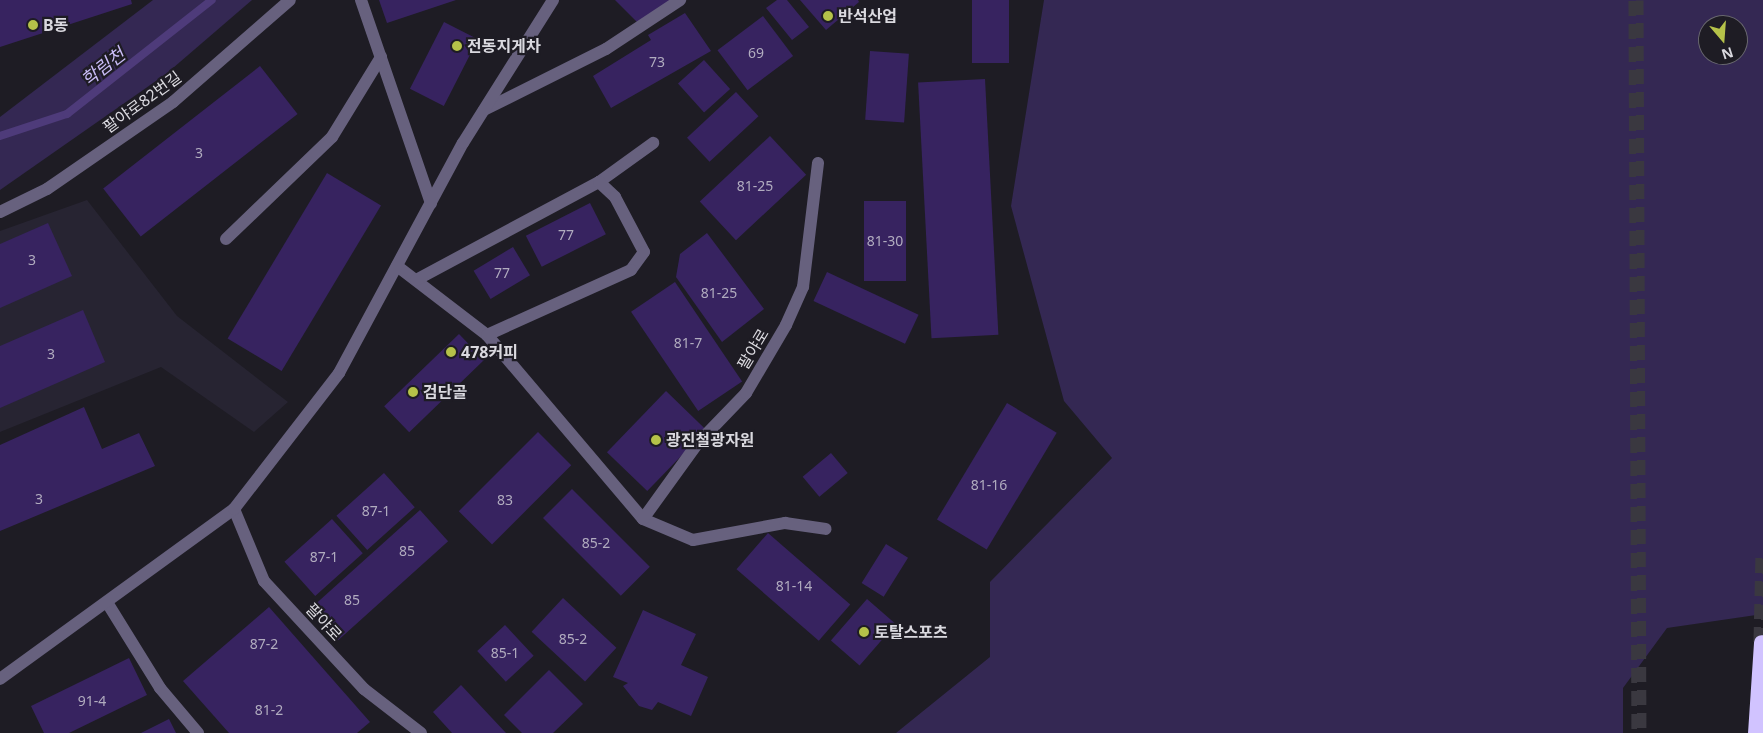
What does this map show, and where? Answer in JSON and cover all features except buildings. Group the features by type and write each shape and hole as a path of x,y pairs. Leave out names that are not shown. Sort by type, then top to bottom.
{"highway":[{"path":"1755,733 1761,642"}],"street":[{"name":"팔야로82번길","path":"0,212 47,189 173,102 290,0"},
{"path":"361,0 431,203"},
{"path":"0,679 108,604 234,509 339,373 431,203 484,110 552,0"},
{"path":"484,110 606,50 680,0"},
{"path":"226,239 332,137 381,57"},
{"path":"416,280 599,182 653,143"},
{"name":"팔야로","path":"643,519 697,444 746,393 786,325 803,287 818,163"},
{"path":"487,335 631,270 644,252 615,197 599,182"},
{"path":"397,266 487,335 643,519 693,540 785,523 826,529"},
{"name":"팔야로","path":"234,509 264,581 364,689 421,733"},
{"path":"108,604 160,688 198,733"}],"shaded area":[{"path":"153,0 252,0 166,74 0,190 0,117"},
{"path":"1044,0 1763,0 1763,614 1667,628 1623,688 1623,733 896,733 990,657 990,582 1112,458 1064,401 1011,206"},
{"path":"87,200 177,316 288,402 254,432 161,367 0,432 0,231"}],"waterway":[{"name":"학림천","path":"0,136 67,114 212,0"}],"tunnel":[{"path":"1636,0 1639,733"},
{"path":"1761,642 1763,551"}],"place":[{"name":"반석산업","path":"828,16"},
{"name":"B동","path":"33,25"},
{"name":"전동지게차","path":"457,46"},
{"name":"478커피","path":"451,352"},
{"name":"검단골","path":"413,392"},
{"name":"광진철광자원","path":"656,440"},
{"name":"토탈스포츠","path":"864,632"}]}
